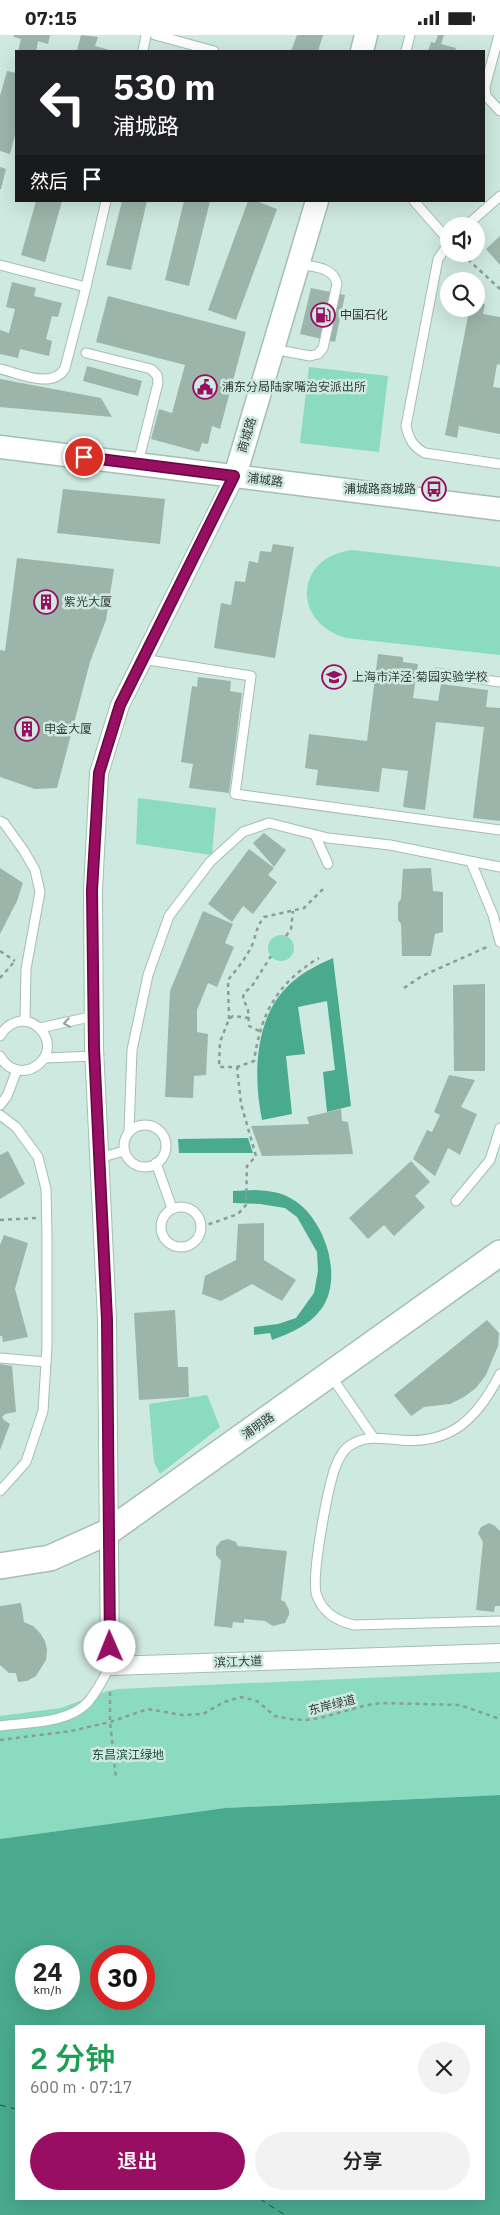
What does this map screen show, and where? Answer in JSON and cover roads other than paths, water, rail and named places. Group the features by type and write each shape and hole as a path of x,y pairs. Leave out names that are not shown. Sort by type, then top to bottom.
{"main road":[{"name":"浦明路","path":"0,1566 50,1558 108,1532 500,1253"}],"street":[{"path":"362,50 366,35"},
{"name":"商城路","path":"110,1666 107,1320 94,1057 92,890 99,773 120,705 234,476 317,202"},
{"name":"浦城路","path":"0,447 500,509"},
{"name":"滨江大道","path":"110,1666 500,1653"}],"lane":[{"path":"142,50 146,35"},
{"path":"155,35 210,50"},
{"path":"406,50 410,35"},
{"path":"499,35 485,87 486,96 500,111"},
{"path":"476,217 500,196"},
{"path":"0,369 48,379 62,374 86,287 106,202"},
{"path":"415,202 440,231"},
{"path":"440,256 406,426 408,436 418,449 425,453 500,464"},
{"path":"273,349 310,356 318,354 323,348 337,284 336,276 330,271 298,264"},
{"path":"0,265 86,287"},
{"path":"86,353 151,369 157,375 158,383 138,463"},
{"path":"142,659 250,676 235,793 500,830"},
{"path":"437,673 500,682"},
{"path":"0,821 4,823 35,870 40,892 26,969 25,1021"},
{"path":"129,1133 132,1050 148,975 169,916 210,862 243,832 269,823 328,838 390,845 500,867"},
{"path":"315,835 328,864"},
{"path":"471,862 493,915 500,942"},
{"path":"0,1036 9,1025 25,1021 40,1028 94,1017"},
{"path":"0,1056 10,1067 17,1071 33,1069 44,1058 47,1042 40,1028"},
{"path":"44,1058 94,1057"},
{"path":"0,1105 7,1096 17,1071"},
{"path":"0,1115 16,1127 38,1157 46,1189 47,1217 46,1362 43,1411 26,1462 0,1491"},
{"path":"141,1125 155,1128 160,1132 166,1145 161,1159 150,1166 136,1165 131,1162 124,1151 125,1138 129,1133 141,1125"},
{"path":"456,1201 490,1160 500,1128"},
{"path":"100,1158 124,1151"},
{"path":"156,1163 172,1208"},
{"path":"179,1207 192,1210 196,1214 201,1227 199,1234 191,1244 178,1247 172,1245 163,1236 161,1229 163,1217 172,1208 179,1207"},
{"path":"0,1358 46,1362"},
{"path":"500,1374 480,1406 464,1423 446,1435 424,1442 373,1437 358,1440 347,1447 339,1458 335,1469 314,1578 316,1595 324,1608 337,1621 354,1625 500,1621"},
{"path":"330,1375 373,1437"},
{"path":"0,1726 58,1717 78,1709 91,1697 110,1666"}],"place":[{"name":"中国石化","path":"323,315"},
{"name":"浦东分局陆家嘴治安派出所","path":"205,387"},
{"name":"浦城路商城路","path":"434,489"},
{"name":"紫光大厦","path":"46,602"},
{"name":"上海市洋泾·菊园实验学校","path":"334,677"},
{"name":"申金大厦","path":"27,729"}],"park label":[{"name":"东昌滨江绿地","path":"128,1755"}]}
